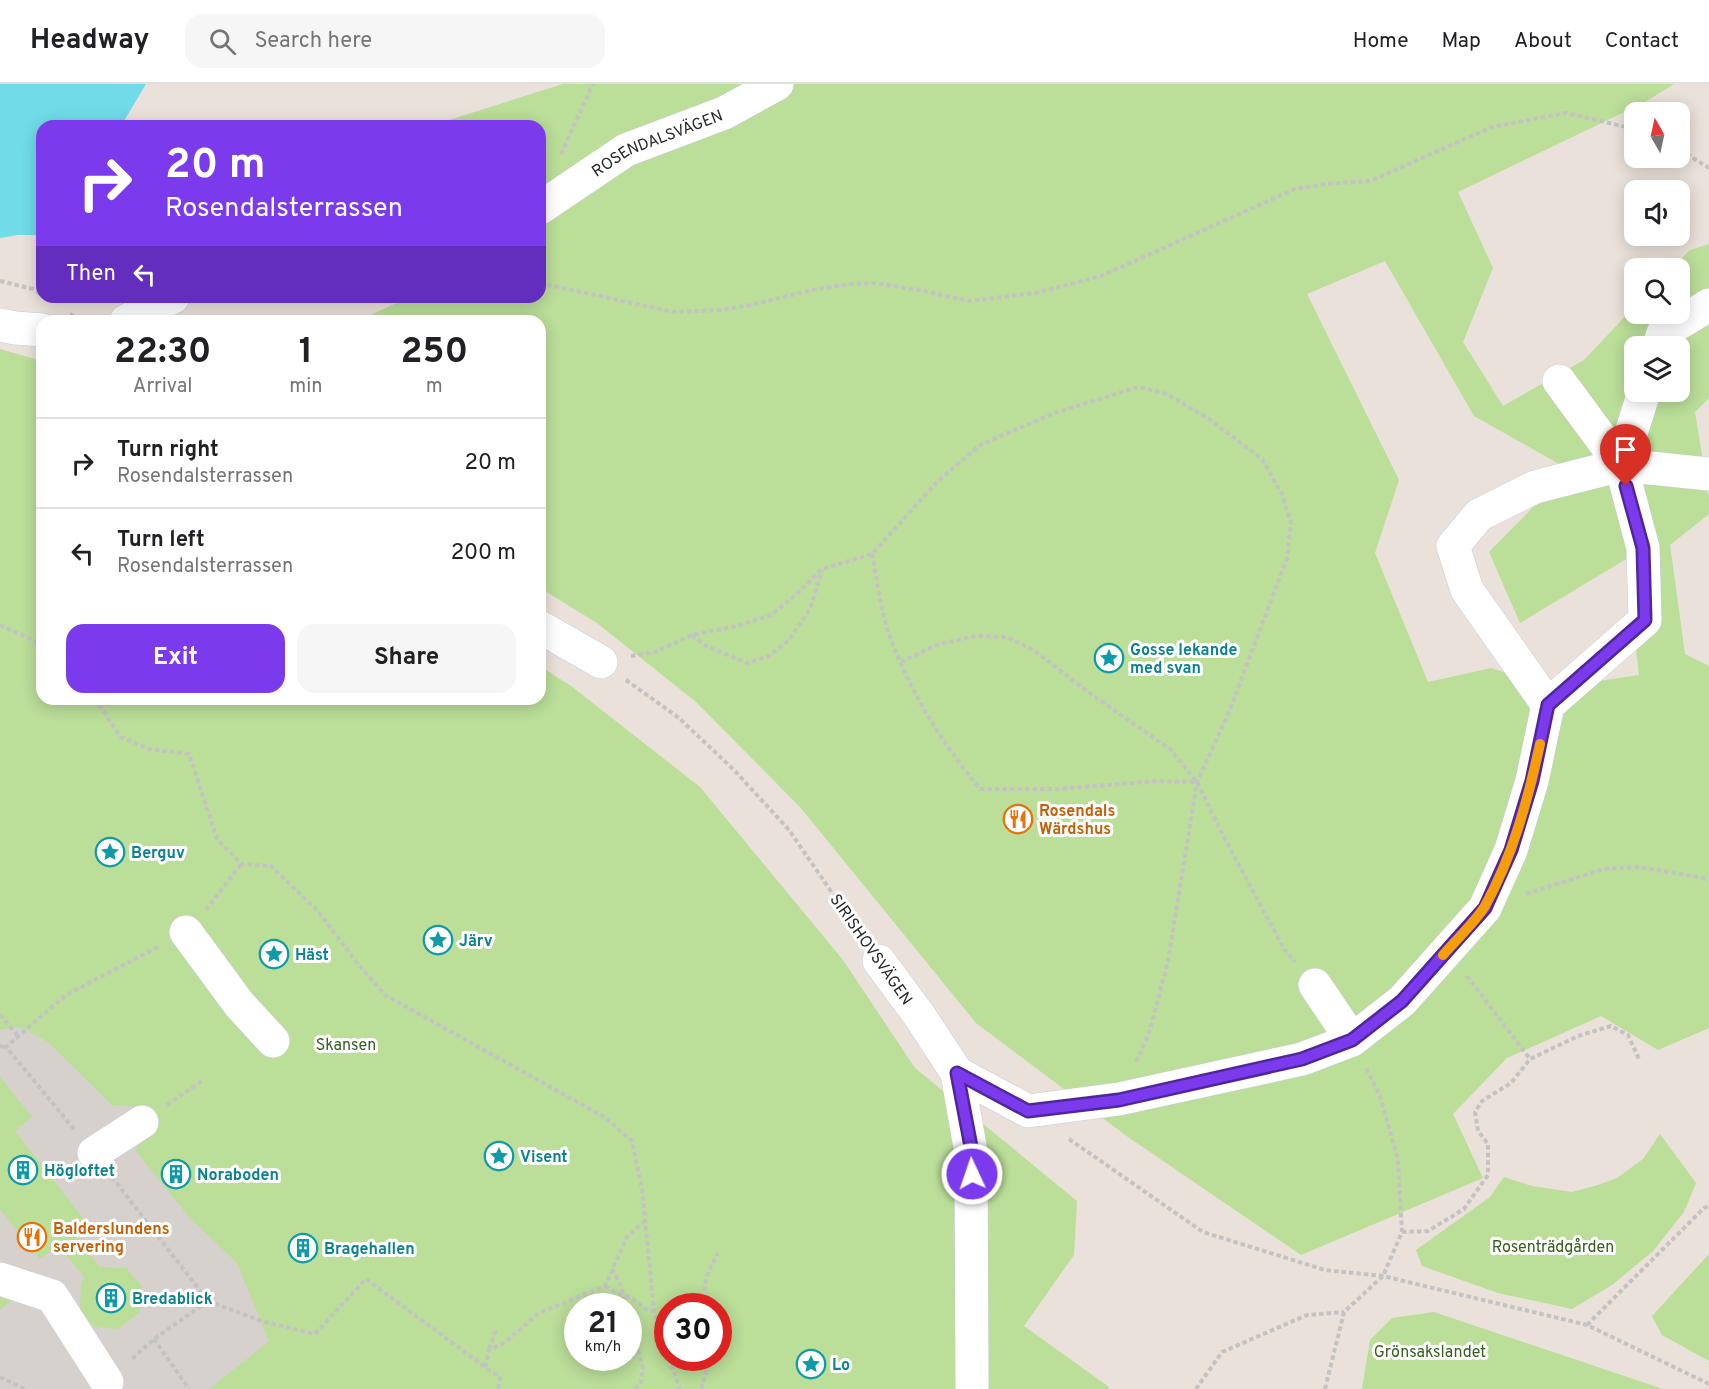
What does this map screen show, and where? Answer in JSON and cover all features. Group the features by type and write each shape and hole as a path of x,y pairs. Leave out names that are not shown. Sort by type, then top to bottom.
{"street":[{"name":"ROSENDALSVÄGEN","path":"547,203 626,150 724,113 777,84"},
{"path":"138,315 161,303"},
{"path":"1662,336 1663,333 1709,305"},
{"path":"0,326 36,330"},
{"path":"957,1073 1028,1111 1119,1100 1302,1059 1352,1040 1402,1001 1485,908 1511,850 1532,781 1548,705 1645,620 1643,548 1621,465 1559,381"},
{"path":"1621,465 1641,402"},
{"path":"1548,705 1467,590 1453,546 1479,514 1535,487 1621,465 1709,474"},
{"path":"546,630 601,662"},
{"path":"186,932 239,1004 273,1041"},
{"name":"SIRISHOVSVÄGEN","path":"879,961 919,1015 957,1073 972,1152 972,1389"},
{"path":"1315,986 1352,1040"},
{"path":"94,1153 142,1122"},
{"path":"0,1279 52,1296 107,1382"}],"path":[{"path":"547,203 555,167 593,84"},
{"path":"546,284 673,312 721,310 850,284 874,283 969,301 1035,293 1101,276 1294,189 1370,181 1492,128 1566,113 1624,126"},
{"path":"1690,156 1709,168"},
{"path":"0,281 36,291"},
{"path":"601,662 655,652 692,634 737,626 771,615 796,596 822,569 872,554 937,482 980,445 1052,414 1138,387 1167,394 1209,419 1262,459 1282,494 1291,523 1287,558 1229,712 1197,782 1168,961 1149,1033 1119,1100"},
{"path":"872,554 887,629 914,694 952,754 980,789 1058,789 1157,781 1197,782"},
{"path":"692,634 706,646 747,663 769,656 789,640 810,609 822,569"},
{"path":"0,625 36,642"},
{"path":"901,662 939,644 976,636 1007,637 1035,651 1088,692 1170,749 1197,782 1284,949 1315,986"},
{"name":"SIRISHOVSVÄGEN","path":"601,662 679,718 789,830 879,961"},
{"path":"99,705 121,736 149,749 189,754 217,839 241,864 271,866 318,911 385,995 606,1118 632,1142 642,1189 654,1311 649,1311 631,1298 605,1286"},
{"path":"1485,908 1604,869 1640,867 1709,879"},
{"path":"1447,950 1530,1059"},
{"path":"0,1015 18,1036"},
{"path":"1402,1232 1428,1231 1464,1209 1488,1175 1488,1144 1478,1131 1475,1112 1482,1101 1511,1083 1530,1059 1578,1036 1611,1026 1628,1035 1639,1059"},
{"path":"1325,1389 1344,1312 1383,1276 1402,1232 1398,1160 1380,1096 1352,1040"},
{"path":"0,1046 6,1047"},
{"path":"142,1122 203,1080"},
{"path":"1028,1111 1203,1232 1325,1270 1383,1276 1587,1325 1709,1384"},
{"path":"1587,1325 1704,1208 1709,1206"},
{"path":"489,1350 504,1343 539,1313 605,1286 627,1237 645,1222"},
{"path":"704,1293 708,1271 718,1253"},
{"path":"612,1269 623,1293"},
{"path":"208,1301 261,1321 315,1334 366,1279 500,1378 498,1389"},
{"path":"1196,1389 1222,1352 1307,1316 1344,1312"},
{"path":"485,1367 496,1330"},
{"path":"154,1340 189,1389"},
{"path":"635,1389 641,1382 642,1364"},
{"path":"673,1371 678,1388"},
{"path":"701,1389 706,1371"},
{"path":"0,1377 25,1389"}],"green space":[{"path":"563,84 1674,84 1645,102 1624,102 1624,112 1458,192 1493,268 1463,342 1503,406 1584,360 1624,318 1624,324 1690,324 1690,258 1682,258 1690,250 1709,244 1709,398 1695,412 1709,498 1709,514 1670,545 1685,654 1709,666 1709,1028 1658,1050 1601,1016 1507,1058 1453,1114 1483,1178 1301,1255 1128,1137 976,1023 800,807 696,702 597,623 546,592 546,315 371,315 396,303 546,303 546,120 449,120","holes":["1385,261 1474,416 1570,470 1489,552 1520,623 1626,559 1639,675 1553,688 1491,668 1428,682 1375,553 1399,480 1307,294"]},
{"name":"Skansen","path":"0,349 36,359 36,705 546,705 546,670 571,686 700,787 843,960 915,1068 1077,1201 1074,1255 1024,1326 1109,1387 1108,1389 0,1389"},
{"name":"Rosenträdgården","path":"1660,1134 1696,1183 1684,1212 1653,1251 1612,1285 1572,1309 1498,1293 1422,1266 1416,1250 1490,1197 1504,1177 1532,1186 1572,1192 1598,1185 1617,1178 1643,1159"},
{"path":"1709,1254 1709,1361 1662,1335 1652,1316"},
{"name":"Grönsakslandet","path":"1434,1312 1663,1389 1362,1389 1370,1340 1392,1318"}],"shaded area":[{"path":"17,1027 48,1042 112,1105 134,1106 144,1131 136,1151 190,1218 237,1263 269,1341 209,1389 0,1389 0,1310 15,1297 0,1292 0,1209 40,1259 58,1245 85,1278 81,1282 80,1309 94,1327 118,1329 140,1312 142,1287 126,1268 100,1267 73,1233 86,1222 15,1131 32,1117 0,1077 0,1030"}],"water":[{"path":"0,84 146,84 125,120 36,120 36,235 0,238"}],"slow traffic":[{"path":"1443,955 1485,908 1511,850 1532,781 1540,744"}],"place":[{"name":"Gosse lekande med svan","path":"1109,658"},
{"name":"Rosendals Wärdshus","path":"1018,819"},
{"name":"Berguv","path":"110,852"},
{"name":"Järv","path":"438,940"},
{"name":"Häst","path":"274,954"},
{"name":"Visent","path":"499,1156"},
{"name":"Högloftet","path":"23,1170"},
{"name":"Noraboden","path":"176,1174"},
{"name":"Balderslundens servering","path":"32,1237"},
{"name":"Bragehallen","path":"303,1248"},
{"name":"Bredablick","path":"111,1298"},
{"name":"Lo","path":"811,1364"}],"route":[{"path":"972,1174 972,1152 957,1073 1028,1111 1119,1100 1302,1059 1352,1040 1402,1001 1485,908 1511,850 1532,781 1548,705 1645,620 1643,548 1626,486"}]}
